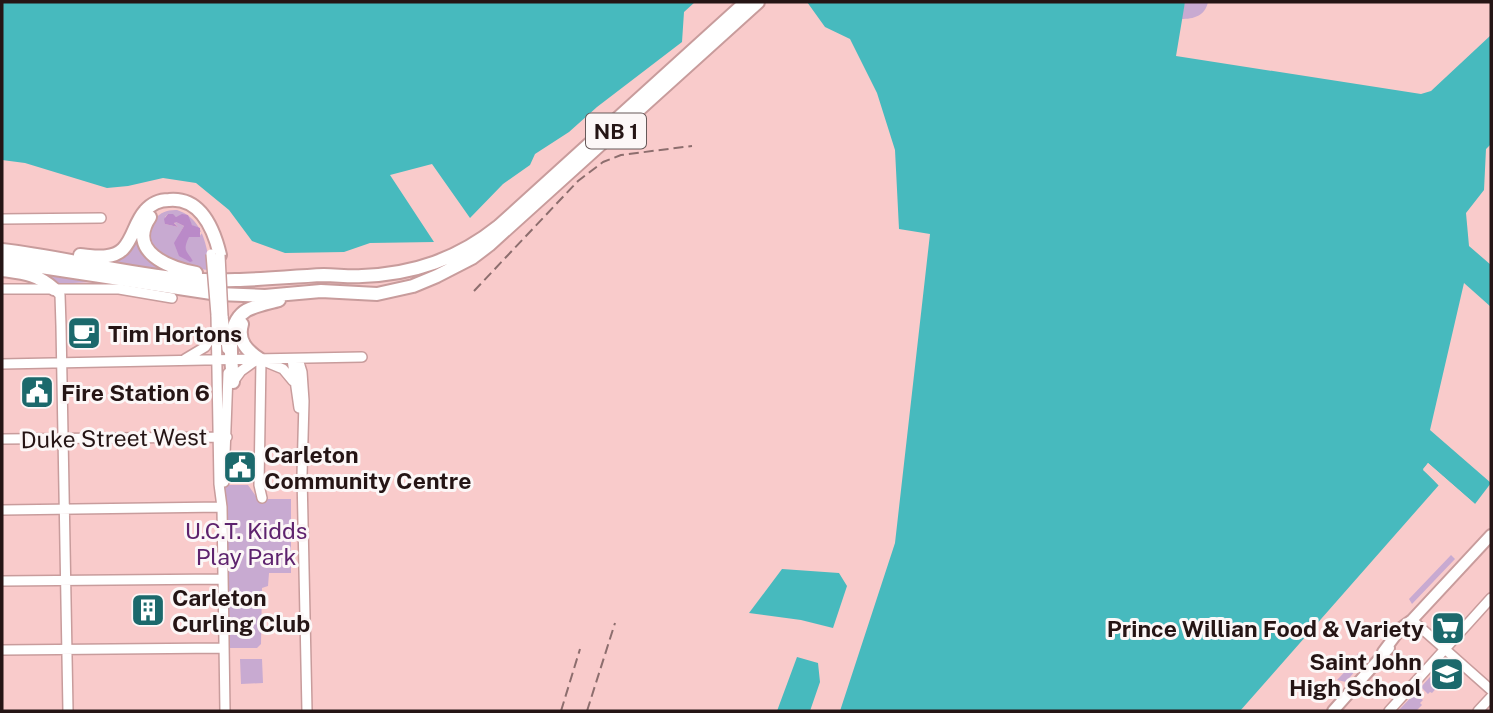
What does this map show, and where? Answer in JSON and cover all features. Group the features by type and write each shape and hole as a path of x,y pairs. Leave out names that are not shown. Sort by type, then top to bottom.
{"highway":[{"name":"NB 1","path":"4,254 157,275 231,280 389,275 470,253 746,2"},
{"name":"NB 1","path":"4,254 190,290 247,296 321,291 359,294 395,291 413,286 437,276 520,218 758,2"},
{"path":"4,254 111,256 123,249 144,212 151,206 174,199 191,205 206,218 215,237 216,255"},
{"path":"216,255 203,226 187,210 173,206 164,207 151,215 143,229 146,246 157,259 180,269 231,280"},
{"path":"2,270 33,275 46,281 54,289"},
{"name":"NB 1","path":"190,290 248,291 321,285 381,287 437,276"},
{"path":"233,383 226,361 235,322 243,313 298,296 359,294"},
{"path":"258,307 242,323 240,335 245,347 258,360"}],"main road":[{"path":"1333,711 1401,628 1412,620 1491,535"}],"street":[{"path":"2,219 102,218"},
{"path":"216,255 219,315 226,361 227,426"},
{"path":"2,289 119,289 172,298"},
{"path":"54,289 60,295 68,711"},
{"path":"181,360 205,347 214,335 219,315"},
{"path":"216,327 226,361 222,437 225,711"},
{"path":"2,364 362,357"},
{"path":"295,359 302,424"},
{"path":"295,359 303,377 307,711"},
{"path":"222,437 227,426 233,383 241,371 258,360"},
{"path":"258,360 282,369 297,390"},
{"path":"258,360 259,485 262,498"},
{"name":"Duke Street West","path":"2,439 222,437"},
{"path":"2,510 222,504"},
{"path":"2,581 223,579"},
{"path":"1389,711 1491,598"},
{"path":"1412,620 1491,690"},
{"path":"2,650 224,648"},
{"path":"1478,711 1491,697"}],"green space":[{"path":"1185,2 1208,2 1198,16 1181,19"},
{"path":"169,211 184,213 195,222 199,228 201,233 186,215 176,217 168,214 165,217 165,224 178,227 176,222 184,226 179,235 177,249 185,259 193,261 184,248 188,237 199,237 202,233 208,254 207,270 173,264 151,247 150,233 154,221"},
{"path":"139,230 166,270 101,261"},
{"path":"43,274 93,282 53,284"},
{"name":"U.C.T. Kidds Play Park","path":"224,485 248,485 258,499 291,499 291,573 269,573 268,586 262,588 261,644 257,648 224,648"},
{"path":"1451,555 1455,559 1412,604 1409,599"},
{"path":"1358,653 1365,659 1346,682 1337,680 1356,660"},
{"path":"240,659 262,659 263,683 241,684"},
{"path":"1446,659 1461,673 1457,678 1448,670 1440,678 1443,681 1428,694 1421,687"},
{"path":"1415,693 1423,700 1420,703 1422,705 1416,711 1398,711"}],"shaded area":[{"path":"168,214 176,217 188,215 192,225 200,228 200,237 189,237 186,245 193,261 179,256 174,243 184,226 176,222 174,223 178,227 165,224 164,219"}],"water":[{"path":"2,2 695,2 684,12 682,42 597,107 569,132 535,154 530,165 503,184 470,218 432,164 390,175 434,242 370,243 344,252 285,253 252,241 229,210 196,183 163,178 107,188 25,163 2,160"},
{"path":"807,2 1185,2 1176,56 1421,94 1431,91 1491,35 1491,144 1486,149 1484,190 1466,213 1469,246 1491,265 1491,307 1464,283 1430,430 1491,483 1475,504 1428,463 1423,470 1439,485 1240,711 840,711 895,543 930,234 899,229 895,150 877,93 850,39 825,27"},
{"path":"782,569 839,573 847,586 833,628 801,620 749,613"},
{"path":"797,657 818,663 820,682 810,711 777,711"}],"pier":[{"path":"1428,463 1475,504 1472,506 1429,468 1442,483 1440,487 1423,469"}],"railway":[{"path":"474,291 578,181 603,162 621,155 692,146"},
{"path":"587,711 615,623"},
{"path":"561,711 580,649"}],"place":[{"name":"Tim Hortons","path":"84,333"},
{"name":"Fire Station 6","path":"37,392"},
{"name":"Carleton Community Centre","path":"240,467"},
{"name":"Carleton Curling Club","path":"148,610"},
{"name":"Prince Willian Food & Variety","path":"1448,628"},
{"name":"Saint John High School","path":"1447,674"}]}
